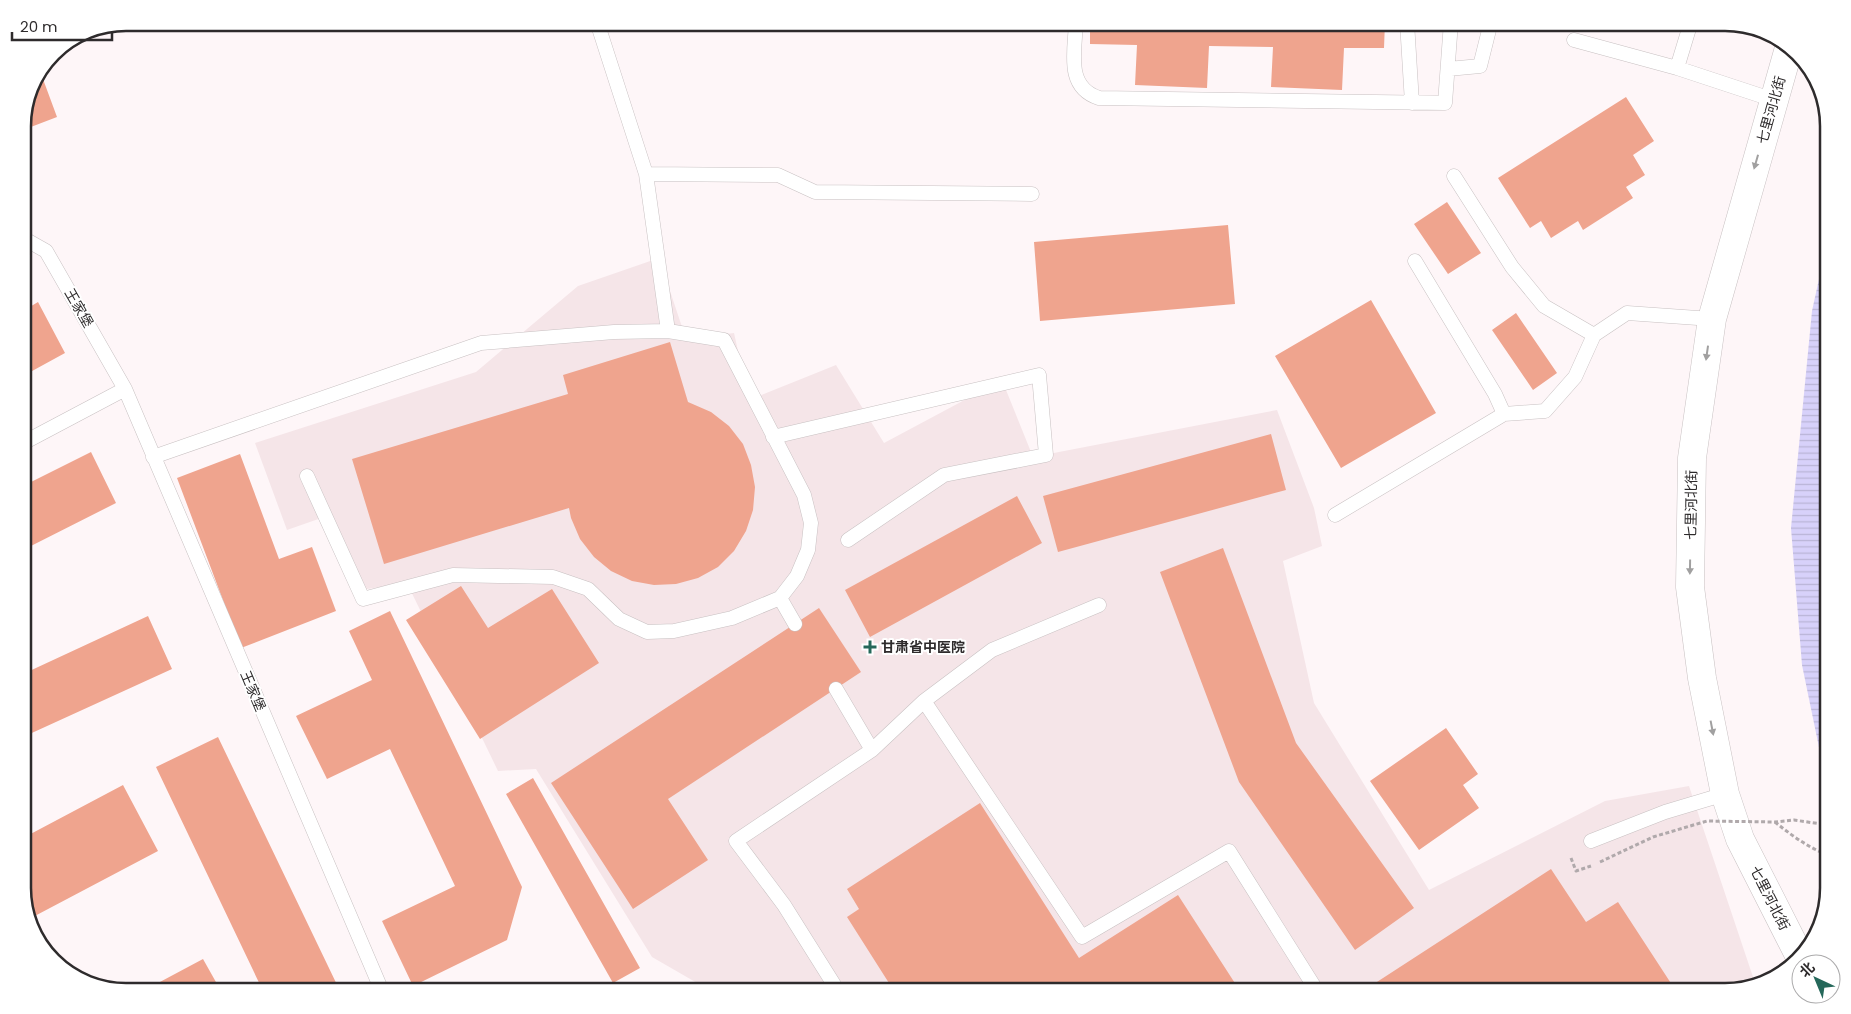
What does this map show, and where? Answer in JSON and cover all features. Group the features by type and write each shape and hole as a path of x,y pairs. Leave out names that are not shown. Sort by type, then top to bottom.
{"street":[{"name":"七里河北街","path":"1787,55 1712,319 1692,458 1690,587 1702,678 1725,794 1740,839 1796,950"}],"lane":[{"path":"599,31 646,174 668,331"},
{"path":"1076,31 1074,75 1083,90 1090,96 1099,98 1412,103 1445,103 1451,31"},
{"path":"1408,31 1412,103"},
{"path":"1448,69 1480,66 1489,31"},
{"path":"1677,68 1688,31"},
{"path":"1574,40 1677,68 1774,100"},
{"path":"646,174 778,175 815,192 1032,194"},
{"path":"1454,176 1512,267 1544,306 1594,335"},
{"name":"王家堡","path":"31,243 46,251 125,389 378,983"},
{"path":"1415,261 1504,414"},
{"path":"1335,515 1504,414 1545,411 1575,378 1594,335 1627,313 1712,319"},
{"path":"153,457 481,343 614,332 668,331 724,340 804,495 811,522 808,550 797,576 780,598 732,618 674,631 647,632 619,619 588,589 553,577 453,575 363,599 307,476"},
{"path":"773,437 1039,375 1046,455 944,475 848,540"},
{"path":"31,439 125,389"},
{"path":"780,598 795,624"},
{"path":"832,983 784,905 736,841 872,750 924,701 992,650 1099,605"},
{"path":"836,689 872,750"},
{"path":"924,701 1082,937 1229,850 1311,983"},
{"path":"1592,841 1665,812 1725,794"}],"path":[{"path":"1600,862 1654,837 1707,821 1775,822 1794,820 1820,824"},
{"path":"1775,822 1791,835 1820,852"}],"shaded area":[{"name":"甘肃省中医院","path":"659,258 686,339 734,333 749,400 836,365 884,443 1002,380 1033,457 1277,410 1314,508 1322,546 1283,561 1314,703 1429,890 1605,801 1689,786 1753,979 1725,983 697,983 652,957 536,769 498,771 407,583 354,591 327,516 287,530 255,443 476,372 578,286"},
{"path":"1820,274 1820,752 1802,665 1791,528 1812,311"}],"building":[{"path":"1090,31 1385,31 1384,48 1344,48 1342,90 1271,87 1273,47 1209,46 1207,88 1135,85 1137,45 1090,44"},
{"path":"43,80 57,117 31,127 34,102"},
{"path":"1626,97 1654,141 1633,155 1645,175 1626,187 1633,198 1583,230 1578,221 1551,238 1541,221 1530,228 1498,178"},
{"path":"1447,202 1481,253 1448,274 1414,224"},
{"path":"1228,225 1235,304 1040,321 1034,242"},
{"path":"1371,300 1436,413 1341,468 1275,356"},
{"path":"38,302 65,353 31,372 31,306"},
{"path":"1516,313 1557,373 1533,390 1492,330"},
{"path":"670,342 688,402 711,412 729,426 743,444 751,465 755,487 753,510 746,531 734,551 718,567 698,578 676,584 654,585 632,581 611,571 594,557 580,539 569,508 384,564 352,459 568,394 563,375"},
{"path":"1271,434 1286,490 1058,552 1043,496"},
{"path":"91,452 116,503 31,546 31,482"},
{"path":"240,454 279,559 312,547 336,611 241,648 177,478"},
{"path":"1017,496 1042,543 870,637 845,590"},
{"path":"1223,548 1296,743 1414,908 1355,950 1239,782 1160,572"},
{"path":"461,586 488,628 552,589 599,663 480,739 406,620"},
{"path":"819,608 861,672 668,799 708,860 633,909 551,783"},
{"path":"390,611 522,887 507,940 419,983 412,983 382,921 455,886 390,749 327,779 296,716 372,680 349,631"},
{"path":"148,616 172,669 31,733 31,670"},
{"path":"1446,728 1478,774 1463,785 1479,808 1419,850 1370,781"},
{"path":"218,737 336,983 259,983 156,767"},
{"path":"533,778 640,968 613,983 506,794"},
{"path":"123,785 158,851 35,916 31,894 31,834"},
{"path":"980,803 1079,958 1178,895 1235,983 889,983 847,917 859,909 847,889"},
{"path":"1551,869 1586,922 1618,902 1671,983 1375,983"},
{"path":"203,959 216,983 158,983"}],"place":[{"name":"甘肃省中医院","path":"870,647"}]}
